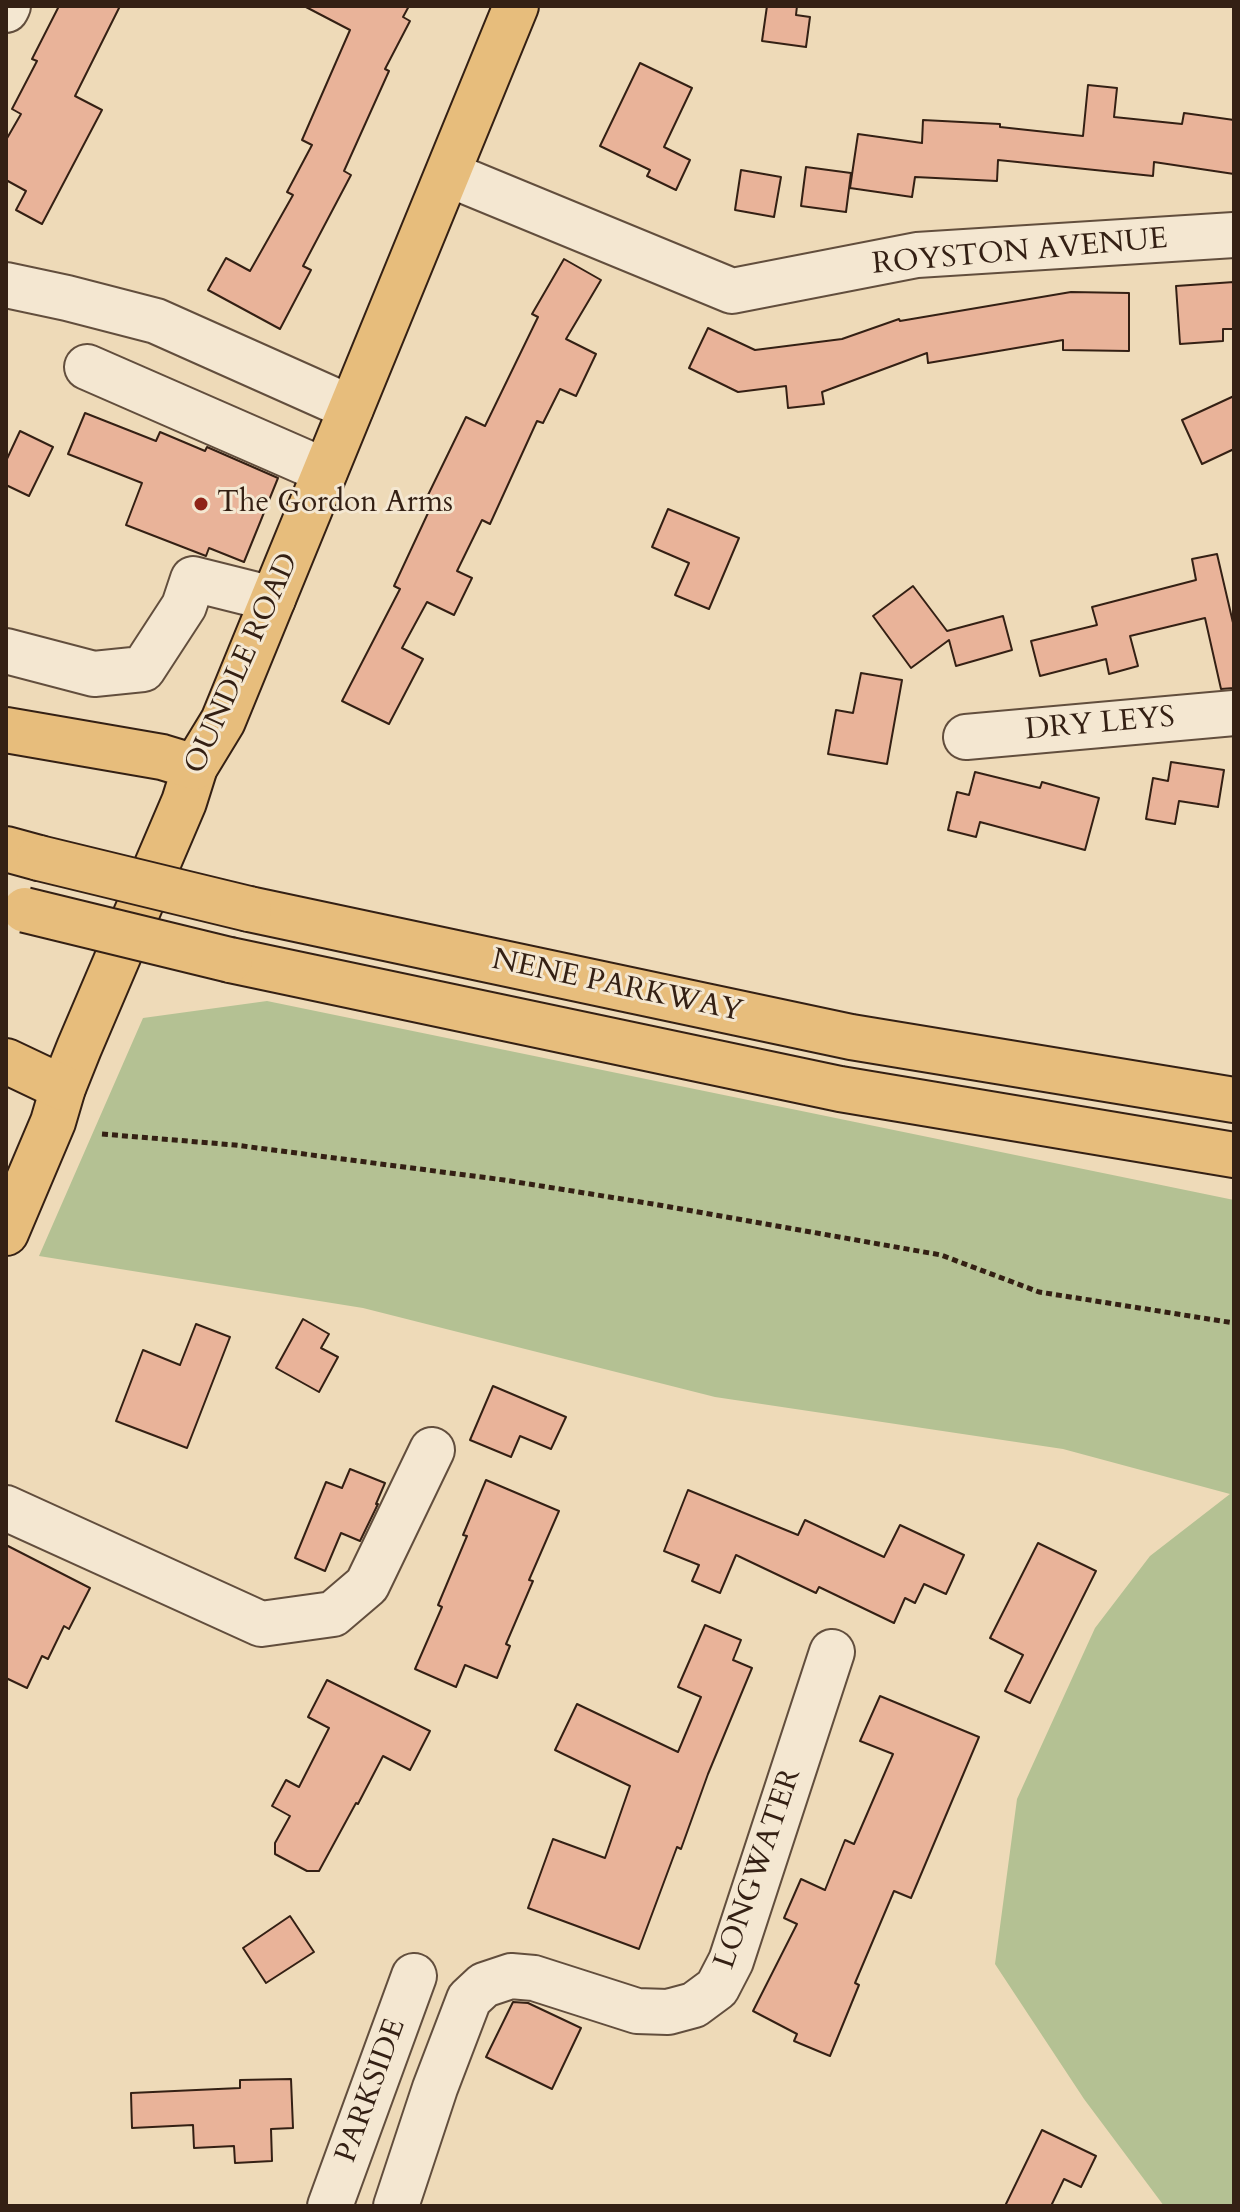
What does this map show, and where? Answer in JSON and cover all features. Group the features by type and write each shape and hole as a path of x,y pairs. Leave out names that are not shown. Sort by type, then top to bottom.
{"main road":[{"name":"OUNDLE ROAD","path":"6,1233 53,1122 63,1088 184,802 195,767 223,721 516,6"},
{"path":"6,730 162,757 195,767"},
{"name":"NENE PARKWAY","path":"23,853 249,909 851,1037 1234,1100"},
{"name":"NENE PARKWAY","path":"15,908 230,960 840,1089 1234,1155"},
{"path":"6,1061 63,1088"}],"street":[{"name":"ROYSTON AVENUE","path":"448,174 732,291 917,255 1234,235"},
{"path":"6,285 156,321 351,408"},
{"path":"87,367 325,471"},
{"path":"6,651 94,674 143,669 184,606 193,579 273,599"},
{"name":"DRY LEYS","path":"966,737 1234,713"},
{"path":"6,1508 261,1624 333,1614 367,1585 432,1450"},
{"name":"LONGWATER","path":"396,2206 435,2088 469,1999 484,1985 511,1976 534,1978 637,2011 668,2012 694,2005 717,1988 731,1961 832,1652"},
{"name":"PARKSIDE","path":"330,2206 414,1976"}],"path":[{"path":"102,1134 235,1145 504,1180 653,1204 941,1255 1039,1292 1234,1323"}],"green space":[{"path":"267,1001 1234,1200 1234,2206 1164,2206 1084,2099 995,1964 1017,1799 1095,1628 1150,1556 1230,1494 1063,1449 715,1397 363,1308 39,1256 143,1018"}],"building":[{"path":"59,6 120,6 75,96 102,110 42,224 16,210 26,191 6,180 6,140 21,114 12,109 37,61 32,59"},
{"path":"304,6 409,6 403,17 410,21 385,69 389,71 344,171 351,175 303,266 311,270 280,329 208,290 226,258 250,271 293,195 287,192 312,145 302,140 350,30"},
{"path":"767,6 797,6 796,15 810,17 806,47 762,41"},
{"path":"640,63 692,88 664,147 690,160 676,190 647,176 650,170 600,146"},
{"path":"1088,85 1117,88 1114,117 1182,124 1184,113 1234,120 1234,174 1154,162 1153,176 998,160 997,181 915,177 912,197 850,188 858,134 922,143 923,120 1000,124 1000,127 1083,136"},
{"path":"806,167 851,173 846,212 801,206"},
{"path":"741,170 781,177 774,217 735,210"},
{"path":"564,259 601,280 566,339 596,354 576,396 560,389 543,423 537,421 490,524 482,520 457,571 472,578 454,615 427,602 402,648 423,659 389,724 342,701 400,589 394,586 435,498 428,495 466,417 485,426 538,317 532,314"},
{"path":"1234,282 1234,329 1223,329 1223,341 1180,344 1176,286"},
{"path":"1071,292 1129,293 1129,351 1063,350 1063,340 928,363 927,353 822,392 824,404 788,408 786,386 738,392 689,368 708,328 755,350 842,339 899,319"},
{"path":"1234,396 1234,449 1202,464 1182,420"},
{"name":"The Gordon Arms","path":"85,413 156,441 160,432 205,451 207,447 278,478 244,562 209,548 206,556 126,525 142,483 68,454"},
{"path":"20,431 53,447 29,496 6,485 6,461"},
{"path":"668,509 739,538 709,609 675,595 689,563 652,547"},
{"path":"1217,554 1234,627 1234,688 1221,689 1205,618 1130,636 1138,666 1109,674 1106,659 1040,676 1031,641 1097,625 1092,607 1196,580 1192,559"},
{"path":"913,586 947,631 1003,616 1012,650 956,666 949,640 911,668 873,616"},
{"path":"861,673 902,680 887,764 828,754 836,710 853,713"},
{"path":"1171,762 1224,770 1218,807 1179,801 1175,824 1146,819 1153,778 1168,781"},
{"path":"975,772 1040,788 1042,782 1099,798 1085,850 980,822 976,837 948,830 957,792 969,795"},
{"path":"303,1319 329,1334 321,1348 338,1357 319,1392 276,1368"},
{"path":"196,1324 230,1337 187,1448 116,1421 143,1350 180,1365"},
{"path":"493,1386 566,1417 551,1449 520,1436 511,1457 470,1440"},
{"path":"350,1469 385,1483 360,1541 341,1533 325,1571 295,1558 326,1482 342,1488"},
{"path":"486,1480 559,1511 529,1580 533,1581 506,1644 510,1646 497,1678 465,1665 456,1687 415,1669 442,1607 438,1605"},
{"path":"688,1490 798,1535 805,1520 884,1557 900,1525 964,1555 946,1594 924,1584 915,1603 905,1598 894,1623 819,1587 816,1593 736,1555 720,1593 692,1581 699,1565 664,1551"},
{"path":"1038,1543 1096,1571 1030,1703 1005,1691 1023,1655 990,1638"},
{"path":"6,1545 90,1588 69,1629 64,1626 48,1659 42,1656 27,1688 6,1678"},
{"path":"705,1625 741,1640 733,1660 752,1668 681,1849 677,1847 639,1949 528,1908 553,1839 605,1858 630,1786 555,1750 577,1704 678,1752 701,1697 678,1687"},
{"path":"327,1680 430,1731 410,1770 383,1756 319,1871 307,1871 275,1854 275,1843 290,1816 272,1806 286,1780 299,1787 329,1728 308,1717"},
{"path":"880,1696 979,1737 911,1898 894,1891 855,1983 859,1985 830,2056 794,2041 797,2034 753,2011 797,1924 784,1918 801,1879 825,1890 845,1840 854,1844 893,1754 860,1741"},
{"path":"290,1916 314,1952 266,1983 243,1948"},
{"path":"513,2002 528,2003 581,2028 552,2089 486,2057"},
{"path":"291,2079 293,2128 271,2129 272,2161 235,2163 234,2146 194,2148 193,2125 132,2128 131,2093 240,2088 240,2080"},
{"path":"1042,2130 1096,2156 1081,2187 1064,2179 1051,2206 1005,2206"}],"place":[{"name":"The Gordon Arms","path":"201,504"}]}
